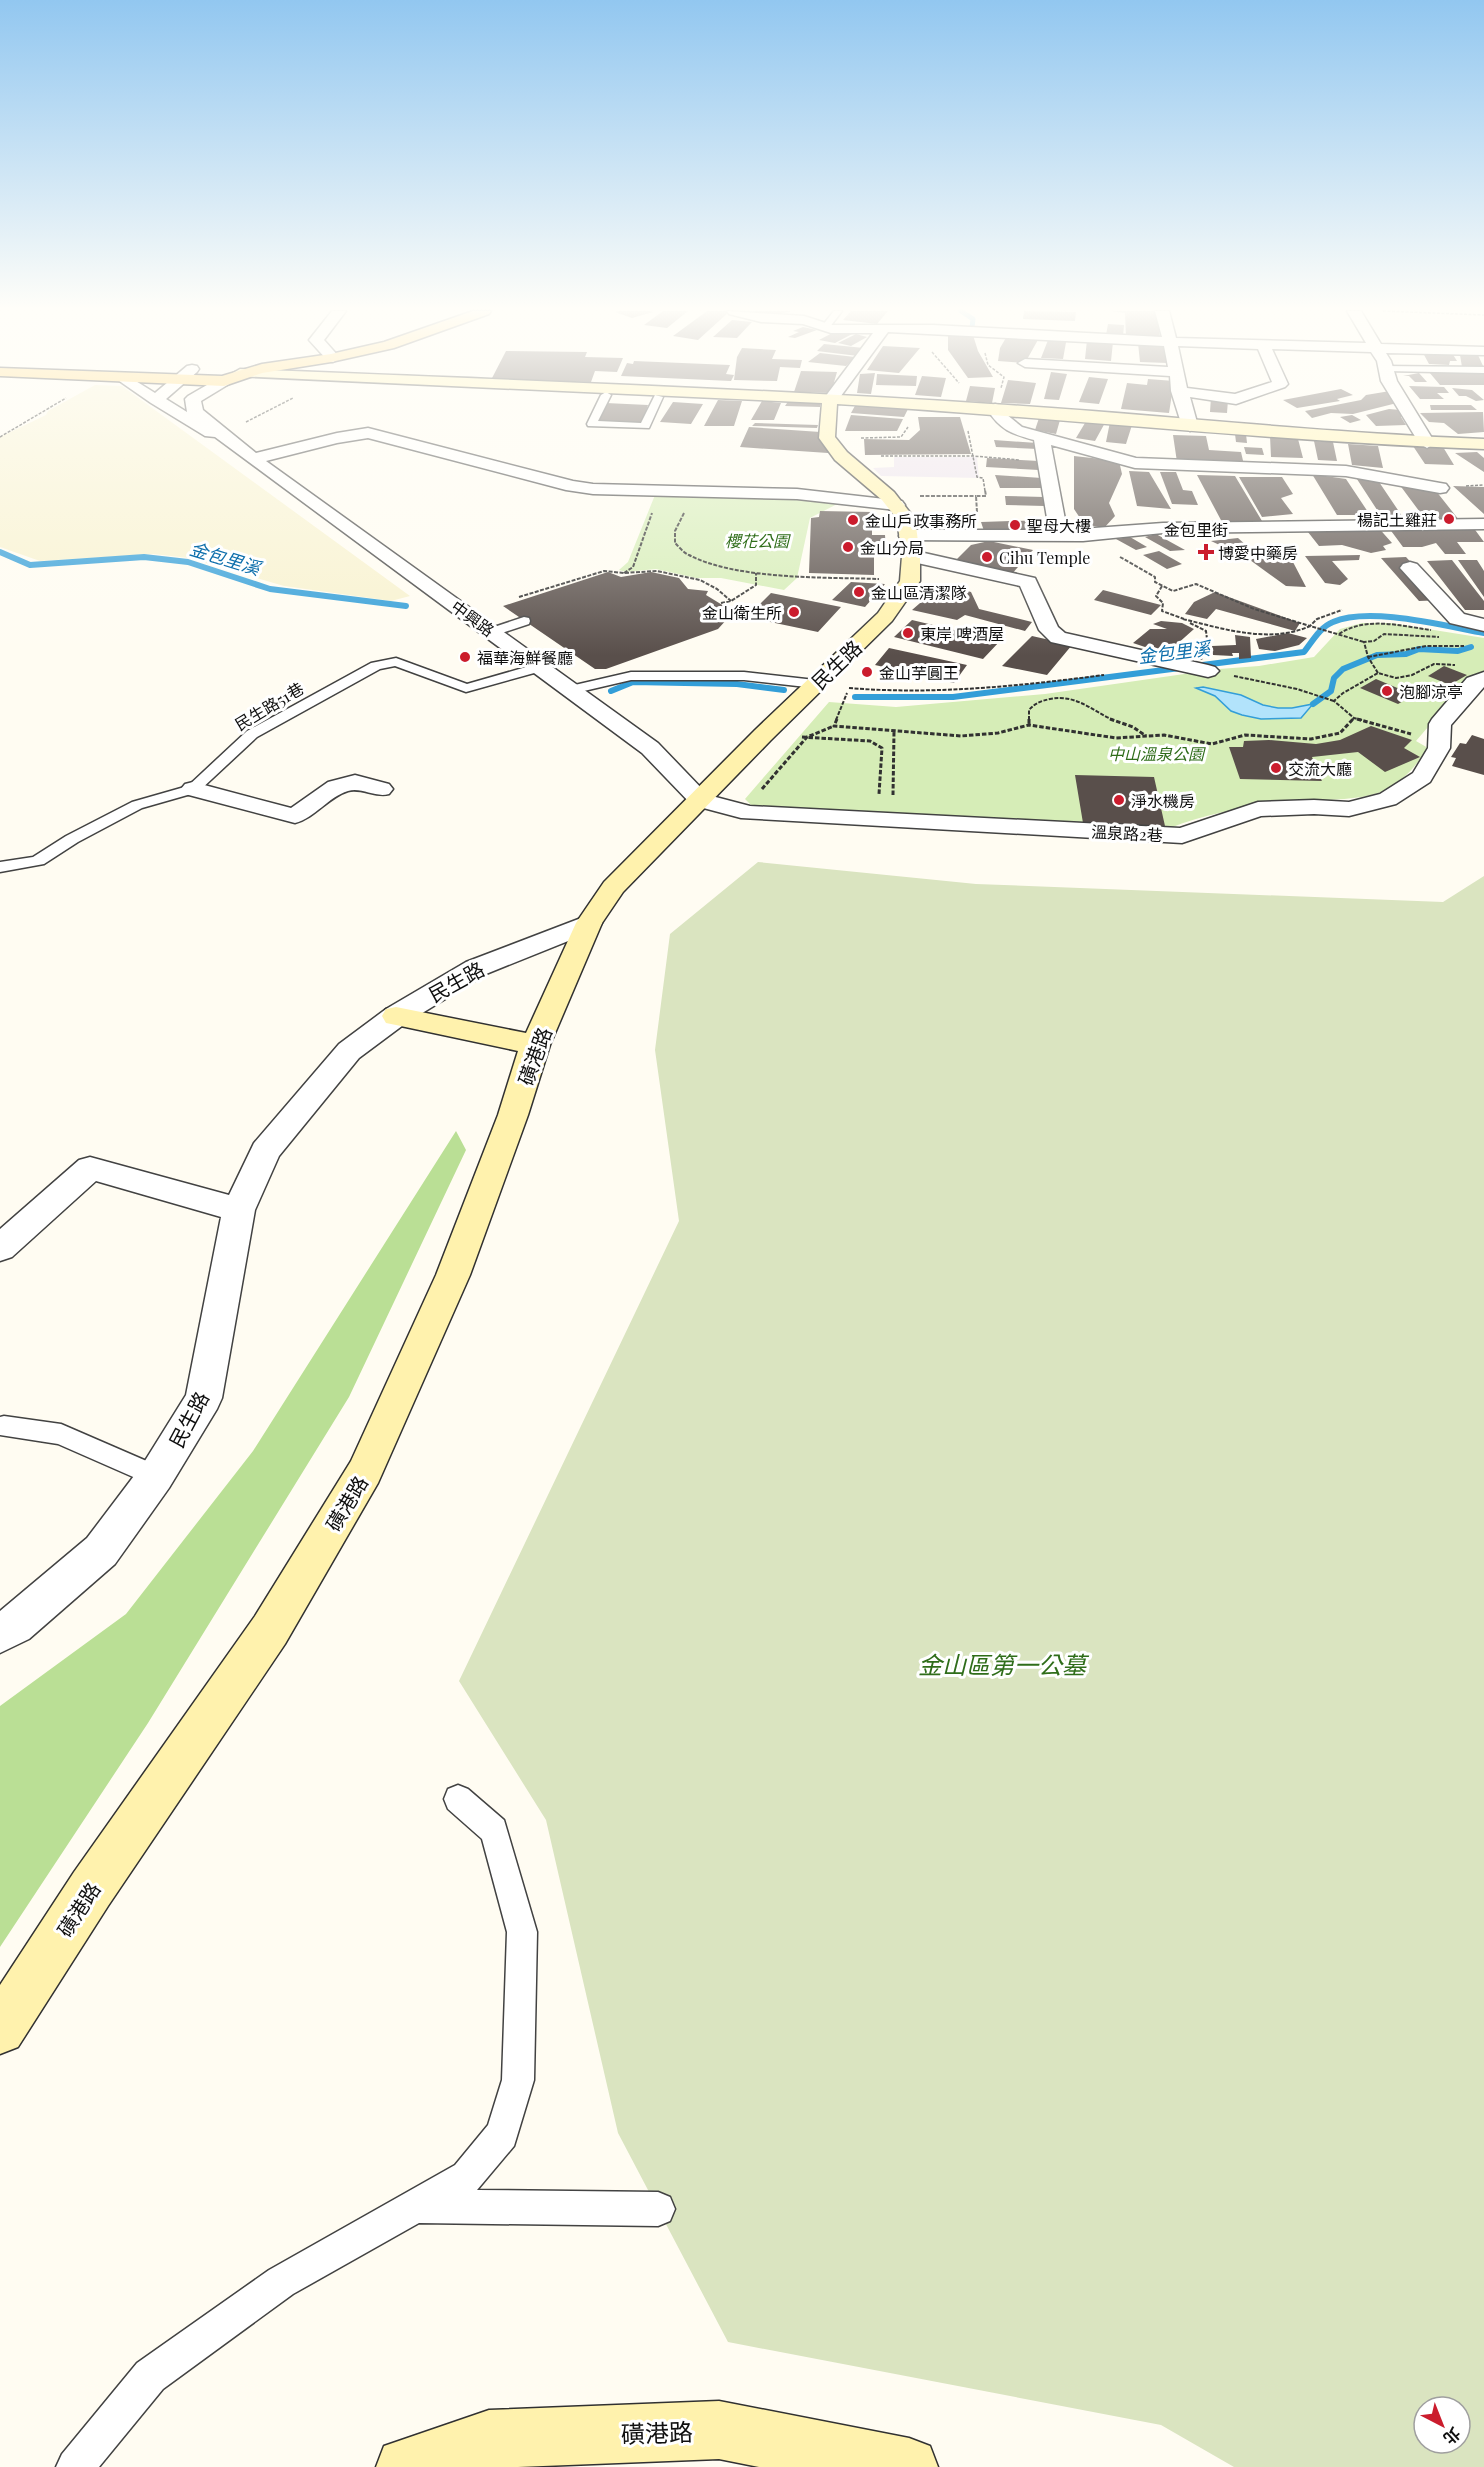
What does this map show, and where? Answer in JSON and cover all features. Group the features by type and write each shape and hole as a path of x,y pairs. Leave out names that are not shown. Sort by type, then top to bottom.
{"street":[{"name":"中興路","path":"204,426 229,440"},
{"name":"中興路","path":"212,426 253,459 650,748 700,800"},
{"path":"827,426 827,438 841,456 892,501 906,519 910,581"},
{"path":"1011,426 1016,430 1042,438 1135,463 1346,471 1440,488"},
{"path":"1192,426 1427,443 1484,444"},
{"path":"1417,426 1427,443"},
{"path":"253,459 338,438 368,434 593,489 797,494 892,501"},
{"path":"1042,438 1059,535"},
{"path":"797,494 843,491 860,484 863,477"},
{"name":"金包里街","path":"909,546 978,536 1083,535 1163,528 1484,524"},
{"path":"909,546 1028,582 1048,630 1058,638 1208,671"},
{"path":"1410,568 1457,619 1484,625"},
{"name":"民生路","path":"0,1633 14,1625 101,1551 156,1476 204,1398 239,1210 265,1151 349,1051 396,1016 476,968 589,923 613,887 885,617 910,581"},
{"name":"溫泉路2巷","path":"700,800 750,813 1182,836 1257,809 1314,807 1350,809 1388,799 1422,777 1438,748 1440,724 1475,683 1484,678"},
{"path":"193,789 295,816 336,787 355,782 381,789"},
{"name":"磺港路","path":"0,2029 91,1889 270,1630 365,1472 453,1275 513,1114 535,1045 589,923"},
{"path":"396,1016 535,1045"},
{"path":"0,1248 90,1168 239,1210"},
{"name":"磺港路","path":"405,2467 489,2439 719,2430 909,2467"}],"lane":[{"path":"493,632 524,621"},
{"name":"民生路51巷","path":"0,867 38,861 72,839 137,805 193,789 252,734 376,666 396,662 466,688 540,667"},
{"path":"571,690 631,676 744,676 815,684"},
{"path":"4,1426 61,1434 156,1476"},
{"path":"75,2467 150,2376 281,2282 467,2177 502,2134 518,2080 522,1932 494,1830 458,1799"},
{"path":"416,2206 658,2209"}],"path":[{"path":"0,437 19,426"},
{"path":"229,440 252,426"},
{"path":"827,438 901,437 909,426"},
{"path":"892,501 986,496 983,478 977,477 966,426"},
{"path":"841,456 974,456 1047,462"},
{"path":"976,496 978,536"},
{"path":"691,507 676,524 674,536 676,544 682,551 706,562 756,573 910,581"},
{"path":"1083,535 1155,577 1155,582 1173,591 1196,584 1254,609 1364,642 1374,641 1384,634 1442,638"},
{"path":"513,599 604,571 624,573 657,571 700,580 717,589 731,601"},
{"path":"722,603 731,601 756,585 756,573"},
{"path":"1162,586 1156,596 1163,603 1162,611 1206,631 1209,660 1171,663"},
{"path":"1183,619 1261,636 1300,632 1317,619 1342,610"},
{"path":"1339,634 1344,630 1366,624 1391,624 1432,631"},
{"path":"1368,657 1378,652 1402,652 1416,647 1454,649 1472,644 1449,640"},
{"path":"1364,642 1368,657 1378,673"},
{"path":"1334,701 1360,682 1378,673 1396,678 1412,675 1434,664 1465,663"},
{"path":"1208,671 1320,695 1334,701 1354,718 1438,741"},
{"path":"834,726 848,688 879,692 942,693 1113,674"},
{"path":"1029,725 1029,710 1035,702 1064,695 1083,701 1110,719 1129,724 1146,736"},
{"path":"737,810 753,798 807,737 834,726 961,736 998,733 1029,725 1116,738 1164,735 1212,744 1245,735 1311,739 1340,733 1354,718"},
{"path":"893,803 894,732"},
{"path":"764,735 870,741 882,748 877,821"}],"shaded area":[{"path":"23,426 177,426 410,596 391,601 284,586 189,558 153,554 40,561 0,547 0,437"},
{"path":"894,457 977,457 979,478 881,476 873,468 894,467"}],"green space":[{"name":"櫻花公園","path":"655,495 816,498 843,501 810,518 797,578 784,590 721,578 696,578 656,569 626,572 619,570 628,562"},
{"name":"中山溫泉公園","path":"1362,623 1390,623 1484,638 1484,673 1458,692 1416,741 1428,748 1413,768 1393,786 1378,793 1353,798 1238,809 1170,828 753,807 745,799 829,702 896,707 1045,694 1219,669 1259,666 1314,657 1340,629"},
{"name":"金山區第一公墓","path":"758,862 976,884 1443,902 1484,876 1484,2467 1234,2467 1161,2425 728,2342 618,2133 546,1820 459,1681 679,1221 655,1050 670,934"},
{"path":"456,1131 466,1150 349,1397 148,1723 0,1947 0,1706 126,1614 253,1451"}],"water":[{"path":"1203,687 1241,695 1263,705 1278,708 1313,704 1301,718 1261,719 1231,711 1215,696 1196,688"}],"building":[{"path":"756,426 818,426 817,428"},
{"path":"847,426 899,426 897,431 845,431"},
{"path":"919,426 963,426 971,454 865,455 864,439 909,440 920,430"},
{"path":"1036,426 1058,426 1056,434 1035,430"},
{"path":"1083,426 1103,426 1095,441 1076,438"},
{"path":"1109,426 1132,426 1126,444 1106,442"},
{"path":"1448,426 1484,426 1484,432 1458,434"},
{"path":"749,427 835,433 828,453 740,447"},
{"path":"1235,434 1246,434 1247,443 1236,442"},
{"path":"1173,435 1206,436 1209,450 1241,452 1244,465 1177,462"},
{"path":"1270,436 1298,439 1303,458 1271,457"},
{"path":"994,440 1037,443 1038,449 996,447"},
{"path":"1314,441 1333,442 1337,461 1318,460"},
{"path":"1348,444 1378,446 1383,468 1352,465"},
{"path":"1413,446 1443,447 1454,465 1425,464"},
{"path":"1244,447 1262,448 1264,455 1246,454"},
{"path":"1477,452 1484,458 1484,472 1455,453"},
{"path":"1074,456 1119,461 1122,474 1109,503 1115,516 1104,528 1084,524 1074,509"},
{"path":"987,458 1039,461 1039,470 986,467"},
{"path":"1129,471 1149,472 1171,509 1137,506"},
{"path":"1160,472 1176,472 1183,490 1192,491 1198,505 1172,504"},
{"path":"1353,473 1375,476 1404,519 1383,519"},
{"path":"1312,474 1346,479 1370,515 1337,515"},
{"path":"995,475 1042,478 1044,488 1000,488"},
{"path":"1197,475 1235,476 1262,521 1222,522"},
{"path":"1239,477 1282,477 1293,494 1281,498 1293,514 1262,517"},
{"path":"1399,484 1436,491 1459,520 1425,519"},
{"path":"1453,486 1484,487 1484,514"},
{"path":"1005,496 1044,497 1045,506 1006,505"},
{"name":"金山分局","path":"820,511 872,512 872,535 885,535 886,551 874,550 874,575 809,573 811,518 819,517"},
{"name":"聖母大樓","path":"1045,520 1049,529 984,531 981,522"},
{"path":"1470,523 1484,542 1457,542 1466,554 1445,554 1436,543 1422,547 1403,547 1386,524"},
{"path":"1376,525 1392,543 1383,546 1386,550 1371,553 1342,545 1319,546 1304,527"},
{"path":"1156,534 1185,550 1170,551 1145,537"},
{"path":"1130,537 1147,547 1136,550 1116,539"},
{"path":"1238,538 1247,546 1243,556 1211,541"},
{"path":"989,541 1033,550 1011,575 955,561 971,545"},
{"path":"1284,546 1306,587 1286,586 1250,560 1269,550 1268,548"},
{"path":"1159,551 1182,564 1167,569 1143,555"},
{"path":"1360,555 1359,560 1332,561 1348,579 1340,585 1325,583 1305,556"},
{"path":"1406,557 1445,600 1419,601 1381,558"},
{"path":"1452,560 1484,601 1484,610 1465,610 1427,561"},
{"path":"1458,560 1477,560 1484,571 1484,597"},
{"path":"608,572 621,577 651,572 679,578 688,589 708,591 706,595 724,606 728,618 718,629 606,669 595,669 503,606"},
{"name":"金山區清潔隊","path":"851,582 885,584 865,607 832,600"},
{"path":"942,584 971,592 979,609 1032,622 1025,631 965,615 957,620 912,610"},
{"path":"1103,590 1161,605 1151,615 1094,600"},
{"path":"1215,592 1300,623 1295,631 1216,609 1207,619 1185,614 1194,602"},
{"name":"金山衛生所","path":"771,593 841,607 818,632 747,617"},
{"path":"912,620 1000,641 983,659 894,637"},
{"path":"1161,621 1182,623 1194,629 1166,654 1133,643 1150,629 1167,629 1153,624"},
{"path":"1288,633 1307,638 1299,645 1275,651 1259,649 1256,639"},
{"path":"1235,635 1250,637 1251,658 1239,659 1239,653 1232,653 1233,656 1213,655 1212,646 1236,645"},
{"path":"1032,636 1072,645 1047,675 1002,666"},
{"path":"1187,646 1207,650 1202,660 1181,656"},
{"path":"889,648 967,665 954,683 875,665"},
{"name":"泡腳涼亭","path":"1444,666 1467,675 1450,685 1428,676"},
{"name":"泡腳涼亭","path":"1376,679 1414,695 1398,704 1360,688"},
{"path":"1371,726 1412,740 1404,748 1420,757 1385,772 1358,752 1312,757 1322,781 1240,779 1229,747 1243,747 1244,741 1269,740 1316,744 1340,740"},
{"path":"1472,735 1484,739 1484,775 1452,766 1456,758 1451,757 1460,743 1466,744"},
{"name":"淨水機房","path":"1075,775 1154,777 1165,826 1083,823"}],"waterway":[{"name":"金包里溪","path":"0,552 30,565 144,557 188,562 270,589 406,606"},
{"name":"金包里溪","path":"855,697 953,697 1304,652 1324,627 1348,618 1366,616 1429,622 1484,633"},
{"path":"1313,704 1331,691 1334,678 1343,669 1377,655 1406,654 1419,649 1458,651 1471,647"},
{"name":"金包里溪","path":"611,691 633,682 737,684 784,690"}],"place":[{"name":"楊記土雞莊","path":"1449,519"},
{"name":"金山戶政事務所","path":"853,520"},
{"name":"聖母大樓","path":"1015,525"},
{"name":"金山分局","path":"848,547"},
{"name":"博愛中藥房","path":"1206,552"},
{"name":"Cihu Temple","path":"987,557"},
{"name":"金山區清潔隊","path":"859,592"},
{"name":"金山衛生所","path":"794,612"},
{"name":"東岸 啤酒屋","path":"908,633"},
{"name":"福華海鮮餐廳","path":"465,657"},
{"name":"金山芋圓王","path":"867,672"},
{"name":"泡腳涼亭","path":"1387,691"},
{"name":"交流大廳","path":"1276,768"},
{"name":"淨水機房","path":"1119,800"}]}
